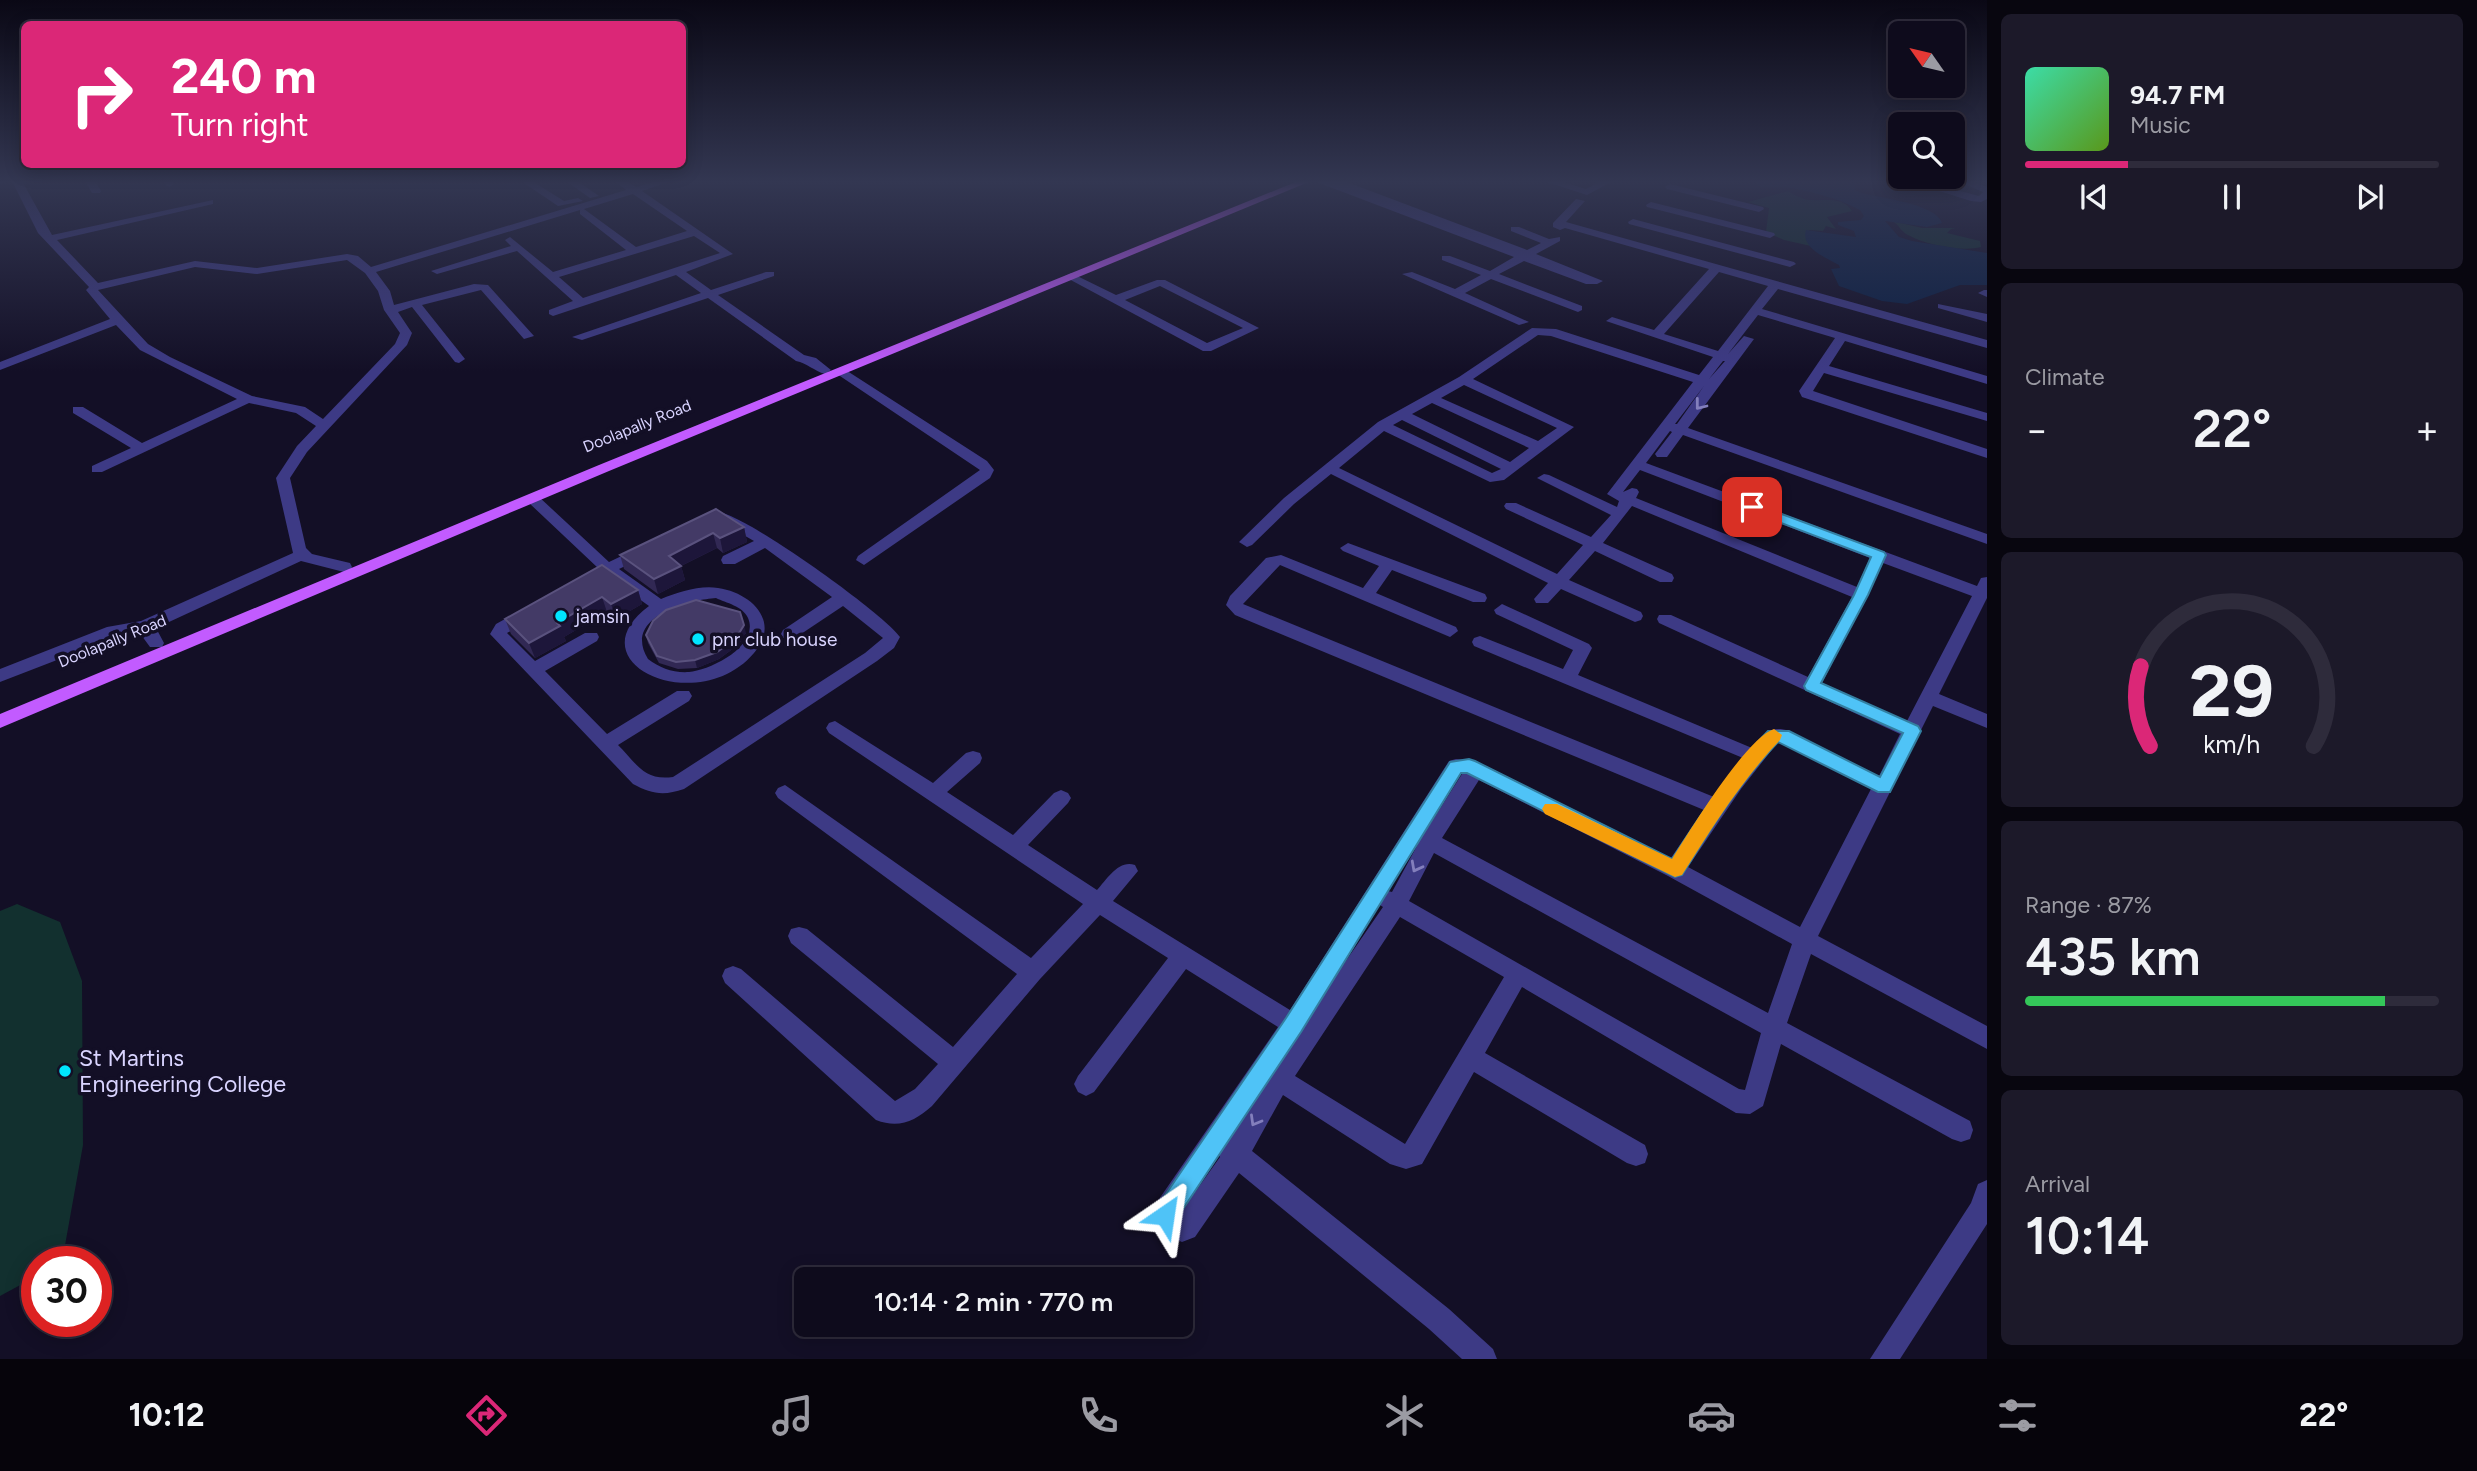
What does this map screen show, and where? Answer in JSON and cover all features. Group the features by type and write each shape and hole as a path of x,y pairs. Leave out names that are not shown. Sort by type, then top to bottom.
{"main road":[{"name":"Doolapally Road","path":"565,480 820,372 1139,244"},
{"name":"Doolapally Road","path":"0,709 156,643 221,622 344,567 841,371 1152,244"},
{"path":"0,721 221,622 533,499 565,480"}],"street":[{"path":"54,244 96,287"},
{"path":"369,271 449,244"},
{"path":"437,271 512,244"},
{"path":"513,244 581,302"},
{"path":"626,244 635,251"},
{"path":"551,276 656,244"},
{"path":"553,312 728,254 714,244"},
{"path":"1496,244 1598,281 1590,282 1527,256"},
{"path":"1455,294 1547,244"},
{"path":"1631,244 1987,346"},
{"path":"1717,244 1790,264"},
{"path":"323,425 300,410 248,399 144,347 116,321 92,290 195,264 257,271 347,257 354,258 369,271 384,291 390,310 406,333 401,345 323,425 283,478 299,550 321,563 344,567"},
{"path":"1446,258 1578,309"},
{"path":"1656,335 1715,269"},
{"path":"678,272 800,358 802,365 820,372"},
{"path":"578,337 770,274"},
{"path":"1408,274 1522,322"},
{"path":"1071,276 1207,348 1253,328 1161,282 1116,299"},
{"path":"390,310 484,287 528,336"},
{"path":"1676,426 1701,380 1727,358 1779,287"},
{"path":"415,303 459,359"},
{"path":"1942,306 1987,318"},
{"path":"1761,313 1987,380"},
{"path":"0,366 116,321"},
{"path":"1612,321 1727,358"},
{"path":"1247,542 1329,468 1383,425 1433,399 1541,330 1716,386"},
{"path":"1841,338 1806,391 1807,394 1987,454"},
{"path":"1542,599 1593,544 1676,426 1716,386 1727,358"},
{"path":"1822,368 1987,417"},
{"path":"841,371 982,464 987,470 985,475 864,560"},
{"path":"1383,425 1484,476 1499,477 1567,426 1464,380"},
{"path":"97,469 248,399"},
{"path":"1433,399 1539,447"},
{"path":"79,410 141,448"},
{"path":"1403,415 1511,468"},
{"path":"1676,426 1987,531"},
{"path":"1777,461 1987,540"},
{"path":"1329,468 1559,582 1635,616"},
{"path":"1376,893 1744,1103 1755,1098 1774,1028 1805,939 1985,588 1879,555 1644,468"},
{"path":"1544,478 1620,503 1861,595"},
{"path":"533,499 608,569 660,606"},
{"path":"1511,506 1666,578"},
{"path":"716,515 731,519 764,542 844,598 892,637 888,644 677,784 654,787 640,779 498,634 502,628 608,569 716,515"},
{"path":"729,560 764,542"},
{"path":"1348,548 1479,598"},
{"path":"0,676 113,631 144,626 303,554"},
{"path":"1812,686 1861,595 1879,555"},
{"path":"1450,631 1281,560 1272,562 1234,605 1241,611 1716,806"},
{"path":"1366,594 1389,563"},
{"path":"717,593 734,597 748,605 757,616 759,629 755,643 745,656 729,667 709,675 687,678 666,676 649,670 638,659 634,645 636,631 645,618 660,606 678,598 698,594 717,593"},
{"path":"789,634 844,598"},
{"path":"1502,610 1583,648 1567,679"},
{"path":"1665,619 1912,731"},
{"path":"144,626 151,631 156,643"},
{"path":"532,670 592,637"},
{"path":"1480,642 1750,755"},
{"path":"606,744 682,696"},
{"path":"1930,698 1987,721"},
{"path":"835,728 1098,902 1302,1030"},
{"path":"1675,870 1750,755 1774,735 1783,736 1884,787"},
{"path":"934,793 973,758"},
{"path":"1302,1030 1376,893 1472,775 1462,766 1675,870 1987,1038"},
{"path":"785,793 1032,972"},
{"path":"1014,847 1061,798"},
{"path":"1271,1073 1236,1155 1185,1230 1167,1219 1166,1211 1216,1138 1271,1073 1396,905 1421,836"},
{"path":"1421,836 1961,1130"},
{"path":"733,976 885,1111 892,1114 908,1111 954,1063 1032,972 1128,871"},
{"path":"799,936 954,1063"},
{"path":"1086,1084 1184,954"},
{"path":"1271,1073 1406,1157 1417,1150 1518,973"},
{"path":"1470,1057 1636,1154"},
{"path":"1216,1138 1439,1319 1481,1357"},
{"path":"1884,1359 1981,1210 1987,1193"}],"green space":[{"path":"1934,244 1981,244 1981,247 1954,248"},
{"path":"17,904 60,922 82,981 83,1145 65,1246 21,1246 21,1285 0,1296 0,911"}],"water":[{"path":"1808,244 1933,244 1987,253 1987,285 1960,285 1907,304 1882,301 1839,286 1831,269 1840,268 1839,265"}],"building":[{"path":"716,509 744,527 720,538 713,533 669,556 681,566 654,579 620,555"},
{"path":"602,565 638,590 611,604 602,597 557,623 560,626 529,643 505,619"},
{"name":"pnr club house","path":"696,600 740,612 744,625 736,638 717,652 695,660 676,662 657,656 646,635 653,621 666,610"}],"slow traffic":[{"path":"1551,809 1675,870 1716,806 1774,735"}],"place":[{"name":"jamsin","path":"561,616"},
{"name":"pnr club house","path":"698,639"},
{"name":"St Martins Engineering College","path":"65,1071"}],"route":[{"path":"1165,1215 1293,1025 1456,766 1469,766 1675,870 1716,806 1774,735 1783,736 1884,787 1912,731 1812,686 1861,595 1879,555 1752,507"}]}
